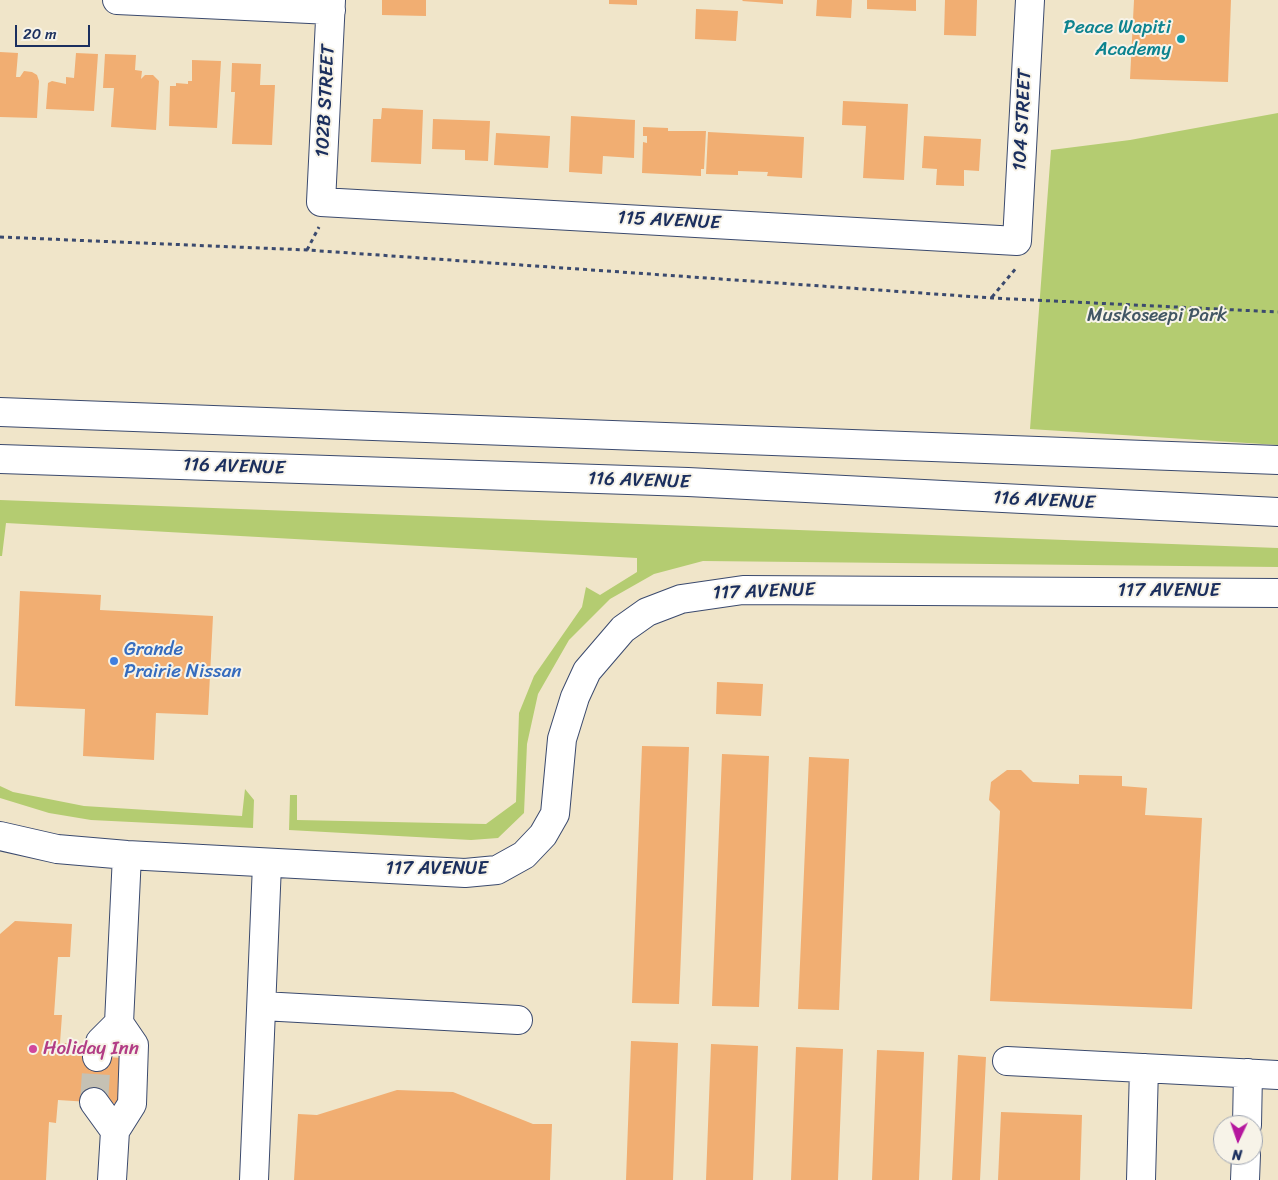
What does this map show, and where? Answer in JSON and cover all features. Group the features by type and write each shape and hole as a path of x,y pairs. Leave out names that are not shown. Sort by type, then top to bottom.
{"street":[{"path":"117,0 331,5"},
{"name":"104 STREET","path":"1016,241 1030,0"},
{"name":"102B STREET","path":"321,202 331,5"},
{"name":"115 AVENUE","path":"321,202 1016,241"},
{"path":"0,412 1278,460"},
{"name":"116 AVENUE","path":"0,459 688,482 1278,512"},
{"name":"117 AVENUE","path":"0,836 56,849 127,855 267,864 465,873 497,870 524,855 543,836 555,814 562,739 575,697 587,671 624,629 646,612 681,599 708,593 744,590 1278,593"},
{"path":"112,1180 115,1131 132,1104 134,1045 119,1023 127,855"},
{"path":"254,1180 267,864"},
{"path":"262,1006 518,1020"},
{"path":"97,1057 100,1042 119,1023"},
{"path":"1007,1061 1278,1074"},
{"path":"1141,1180 1144,1068"},
{"path":"1247,1115 1248,1073"},
{"path":"94,1102 115,1131"},
{"path":"1245,1180 1246,1165"}],"path":[{"path":"0,236 307,250 992,298 1278,312"},
{"path":"992,298 1020,264 1016,241"}],"green space":[{"name":"Muskoseepi Park","path":"1278,113 1278,445 1030,429 1051,150 1130,140"},
{"path":"0,500 1278,548 1278,567 703,561 654,574 610,599 569,640 538,694 527,744 524,813 498,838 471,840 289,830 290,795 297,795 297,820 486,824 516,802 519,713 534,676 582,607 586,587 600,595 637,572 637,558 6,523 2,556 0,556"},
{"path":"0,786 13,792 84,806 242,816 245,789 254,800 253,828 91,820 49,813 0,798"}],"building":[{"path":"382,0 426,0 426,16 382,15"},
{"path":"609,0 637,0 637,5 609,4"},
{"path":"783,0 783,4 742,1"},
{"path":"817,0 852,0 851,18 816,16"},
{"path":"867,0 916,0 916,11 867,9"},
{"path":"945,0 977,0 976,36 944,35"},
{"name":"Peace Wapiti Academy","path":"1134,0 1231,0 1228,82 1130,79"},
{"path":"696,9 738,11 736,41 695,39"},
{"path":"0,52 18,53 16,77 20,77 24,71 37,75 39,81 37,118 0,117"},
{"path":"76,53 98,54 94,111 46,109 48,83 52,81 66,84 66,77 74,78"},
{"path":"105,54 136,55 135,70 142,71 141,79 145,75 153,75 159,81 156,130 111,127 114,88 103,88"},
{"path":"192,60 221,61 217,128 169,126 170,86 176,86 176,83 188,84 188,81 192,81"},
{"path":"232,63 261,64 260,85 275,85 272,145 232,144 235,92 231,92"},
{"path":"843,101 908,104 904,180 863,178 866,126 842,125"},
{"path":"382,108 423,110 421,164 371,162 373,119 381,119"},
{"path":"571,116 635,120 634,158 603,156 602,174 569,172"},
{"path":"433,119 490,121 488,161 465,160 465,150 432,149"},
{"path":"643,127 668,128 668,131 706,131 704,169 701,169 701,176 642,173 643,142 647,143 647,136 643,136"},
{"path":"708,132 804,137 802,178 767,176 768,172 738,171 738,175 706,174"},
{"path":"496,133 550,136 548,168 494,165"},
{"path":"924,136 981,139 979,171 964,170 964,186 936,185 937,169 922,168"},
{"name":"Grande Prairie Nissan","path":"20,591 101,595 100,610 213,616 208,715 156,713 154,760 83,756 85,709 15,706"},
{"path":"717,682 763,684 761,716 716,714"},
{"path":"642,746 689,747 679,1004 632,1003"},
{"path":"722,754 769,756 759,1007 712,1006"},
{"path":"809,757 849,759 839,1010 798,1009"},
{"path":"1007,770 1021,770 1033,782 1079,784 1079,775 1122,776 1122,786 1147,788 1145,815 1202,818 1192,1009 990,1001 1000,811 989,800 991,782"},
{"name":"Holiday Inn","path":"15,921 72,924 70,957 58,957 54,1015 62,1015 60,1043 67,1043 67,1055 124,1058 121,1104 58,1100 56,1123 49,1122 46,1180 0,1180 0,934"},
{"path":"631,1041 678,1043 673,1180 626,1180"},
{"path":"711,1044 758,1046 753,1180 706,1180"},
{"path":"796,1047 843,1049 838,1180 791,1180"},
{"path":"877,1050 924,1052 919,1180 872,1180"},
{"path":"958,1055 986,1057 980,1180 952,1180"},
{"path":"397,1090 453,1092 533,1124 552,1124 550,1180 294,1180 298,1114 317,1115"},
{"path":"1001,1112 1082,1115 1080,1180 998,1180"}],"tunnel":[{"path":"94,1102 97,1057"}],"place":[{"name":"Peace Wapiti Academy","path":"1181,39"},
{"name":"Grande Prairie Nissan","path":"114,661"},
{"name":"Holiday Inn","path":"33,1049"}]}
